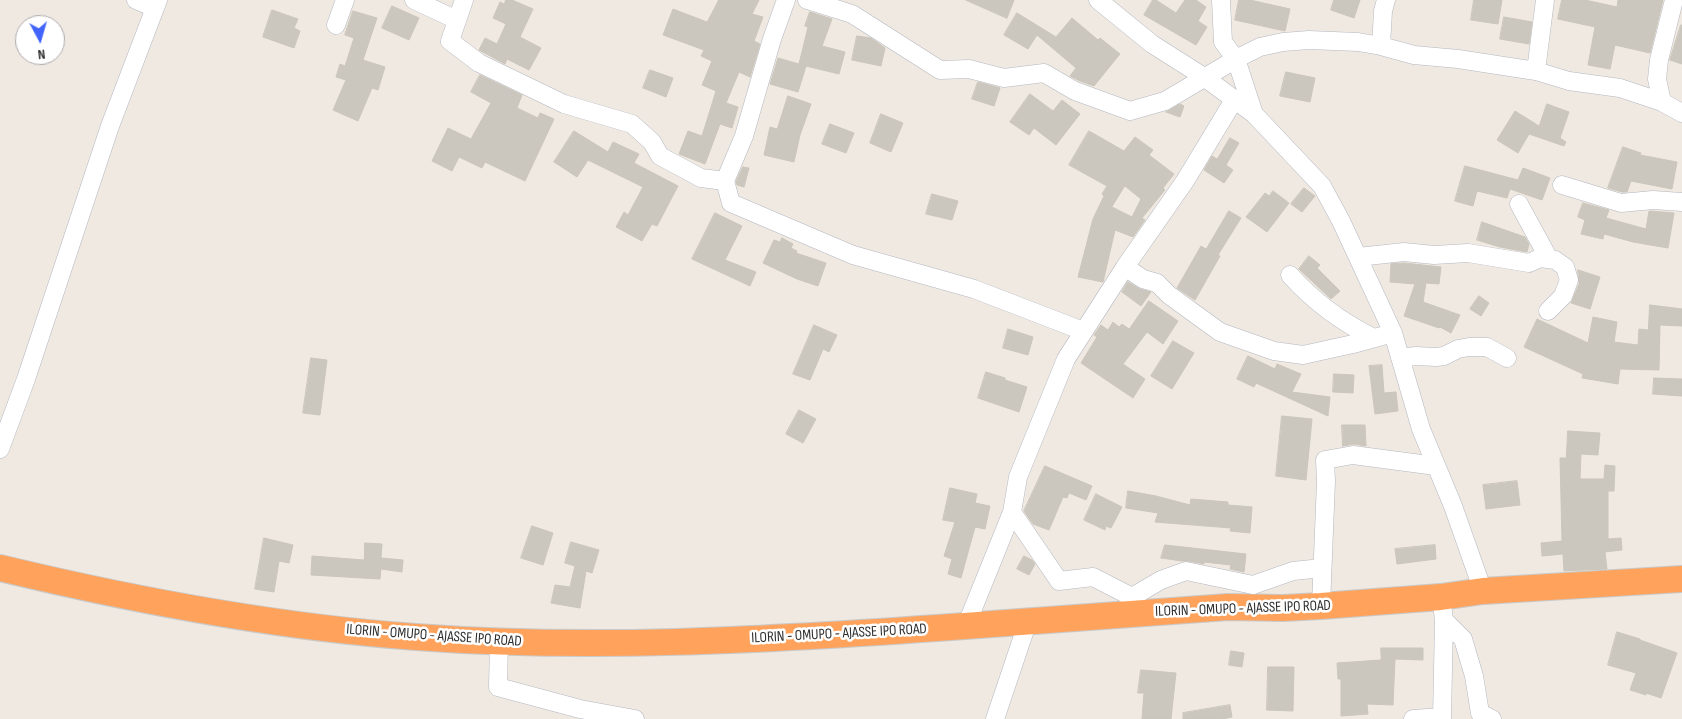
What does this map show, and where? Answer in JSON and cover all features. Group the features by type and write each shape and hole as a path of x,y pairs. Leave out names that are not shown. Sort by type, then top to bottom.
{"highway":[{"name":"ILORIN - OMUPO - AJASSE IPO ROAD","path":"0,568 194,609 272,622 416,637 499,642 618,643 847,634 1028,622 1130,606 1283,608 1321,606 1442,609 1483,591 1682,578"}],"street":[{"path":"0,449 26,379 110,126 157,4 136,0"},
{"path":"336,26 345,0"},
{"path":"414,0 457,20"},
{"path":"464,0 450,41 479,63 564,104 632,124 652,142 660,156 701,178 725,181"},
{"path":"786,0 772,38 744,136 725,181 731,203 854,255 974,289 1083,332"},
{"path":"807,0 852,14 940,70 969,69 1004,78 1044,73 1075,91 1130,111 1165,101 1260,46 1308,40 1358,42 1414,55 1458,59 1536,71 1569,81 1620,88 1662,102 1682,114"},
{"path":"1098,0 1152,44 1204,77 1254,114 1322,186 1341,221 1393,332 1420,429 1453,506 1483,591"},
{"path":"1221,0 1223,42 1236,59 1254,114"},
{"path":"1381,46 1383,11 1386,0"},
{"path":"1536,71 1545,0"},
{"path":"1662,102 1657,79 1659,60 1674,0"},
{"path":"966,626 1012,512 1018,477 1066,359 1124,267 1185,181 1234,100"},
{"path":"1562,185 1621,203 1653,200 1682,202"},
{"path":"1519,204 1550,259"},
{"path":"1358,257 1404,252 1434,255 1468,253 1529,263 1540,258 1555,260 1565,267 1569,280 1564,296 1548,311"},
{"path":"1124,267 1143,279 1157,283 1169,295 1220,332 1274,350 1303,354 1322,351 1393,332"},
{"path":"1290,275 1307,295 1334,316 1374,338"},
{"path":"1400,358 1444,356 1458,349 1469,347 1487,347 1507,358"},
{"path":"1321,606 1326,481 1325,460 1353,455 1436,466"},
{"path":"1012,512 1059,581 1093,577 1130,606 1161,580 1186,571 1253,585 1293,571 1322,568"},
{"path":"1413,719 1442,718 1442,609"},
{"path":"1442,609 1463,639 1474,676 1480,713 1492,719"},
{"path":"995,719 1028,622"},
{"path":"499,642 498,687 580,710 635,719"}],"building":[{"path":"506,0 512,0 533,9 520,37 541,48 529,70 507,59 505,64 479,50 485,38 497,44 506,24 493,18 500,2 504,4"},
{"path":"719,0 759,0 752,14 763,17 754,41 760,44 750,77 739,72 726,103 738,107 732,128 720,124 705,164 679,154 688,131 702,136 716,91 702,85 712,61 701,56 704,50 663,35 673,9 707,22"},
{"path":"966,0 1014,0 1007,18"},
{"path":"1153,0 1176,13 1185,0 1196,0 1206,7 1198,21 1207,27 1196,45 1144,15"},
{"path":"1239,0 1250,0 1290,9 1285,31 1235,20"},
{"path":"1334,0 1360,0 1354,18 1331,10"},
{"path":"1474,0 1502,0 1498,24 1471,20"},
{"path":"1562,0 1585,0 1617,7 1618,0 1663,0 1650,53 1615,45 1610,69 1588,65 1595,27 1558,19"},
{"path":"392,6 419,18 409,40 382,28"},
{"path":"272,10 298,19 294,28 300,31 294,48 263,37"},
{"path":"353,11 377,18 363,60 385,67 378,90 372,88 358,121 333,110 346,80 336,77 340,64 345,66 354,38 345,35"},
{"path":"810,12 832,19 822,46 845,52 839,74 806,66 798,92 770,84 778,58 799,64 808,27 805,26"},
{"path":"1017,13 1056,37 1072,18 1098,40 1100,38 1120,54 1094,86 1080,81 1070,76 1076,68 1037,35 1028,49 1004,35"},
{"path":"1504,17 1532,22 1529,44 1500,39"},
{"path":"1682,25 1682,64 1670,60"},
{"path":"857,36 871,38 885,48 881,66 852,60"},
{"path":"650,70 673,78 666,97 643,88"},
{"path":"1286,72 1315,78 1310,102 1280,96"},
{"path":"480,75 522,95 517,108 538,118 540,113 554,119 525,181 485,162 482,168 459,157 452,171 432,161 448,128 471,139 491,103 471,92"},
{"path":"978,82 1000,88 994,106 972,99"},
{"path":"1030,94 1053,111 1062,100 1080,114 1056,145 1034,128 1029,135 1010,122"},
{"path":"788,96 811,104 800,135 794,162 764,155 770,127 777,129"},
{"path":"1180,104 1184,106 1180,117 1166,112"},
{"path":"1547,104 1569,112 1560,138 1566,142 1564,146 1529,134 1518,153 1497,140 1515,111 1539,126"},
{"path":"881,114 903,123 891,152 870,143"},
{"path":"830,124 854,133 846,153 822,144"},
{"path":"574,131 608,152 613,142 639,154 634,163 678,186 657,226 652,224 642,241 616,227 624,212 628,215 643,187 588,160 577,177 554,162"},
{"path":"1089,131 1124,151 1135,137 1153,150 1149,155 1174,174 1163,188 1165,190 1142,218 1145,220 1133,237 1115,230 1103,282 1078,277 1093,219 1107,186 1069,165","holes":["1125,186 1141,199 1132,217 1112,207"]},
{"path":"1230,138 1239,143 1226,165 1233,170 1224,183 1204,170 1212,156 1217,159"},
{"path":"1623,147 1641,153 1640,155 1677,162 1672,189 1631,181 1627,192 1608,188"},
{"path":"1465,166 1518,180 1523,168 1550,178 1542,200 1510,189 1507,198 1477,191 1473,206 1455,201"},
{"path":"743,167 749,168 744,187 737,185 736,182"},
{"path":"1304,188 1315,196 1302,212 1291,204"},
{"path":"1273,191 1289,203 1267,232 1246,217 1265,193 1269,196"},
{"path":"932,194 958,201 952,220 926,214"},
{"path":"1583,203 1609,210 1606,218 1646,229 1649,211 1674,213 1668,248 1633,242 1604,234 1603,239 1581,234 1585,220 1578,217"},
{"path":"1229,211 1241,218 1218,255 1220,256 1195,300 1177,288 1201,246 1206,249"},
{"path":"715,213 742,226 725,260 756,272 750,286 692,259"},
{"path":"1482,222 1525,237 1529,244 1527,252 1477,240"},
{"path":"782,238 793,244 791,248 797,251 796,253 826,263 818,286 797,279 763,263 774,240 780,242"},
{"path":"1309,256 1320,265 1317,268 1340,291 1331,299 1299,269"},
{"path":"1404,263 1441,267 1439,284 1426,283 1423,302 1460,315 1451,333 1440,327 1404,316 1415,284 1390,282 1391,264"},
{"path":"1578,270 1600,277 1590,309 1571,303 1579,284"},
{"path":"1128,282 1140,289 1151,292 1141,306 1122,292"},
{"path":"1479,296 1489,303 1481,316 1470,309"},
{"path":"1149,301 1178,321 1163,344 1147,332 1123,364 1145,379 1133,398 1081,363 1097,337 1094,335 1101,325 1108,330 1113,322 1119,327 1122,324 1129,329"},
{"path":"1650,305 1682,309 1682,326 1660,325 1659,370 1620,369 1618,384 1582,378 1583,374 1524,347 1537,319 1588,343 1593,317 1617,322 1614,342 1638,345 1639,329 1648,330"},
{"path":"814,325 837,335 829,352 823,349 810,380 793,374"},
{"path":"1008,329 1033,337 1028,355 1003,348"},
{"path":"1173,341 1194,353 1172,389 1151,376"},
{"path":"1248,356 1275,369 1277,364 1301,374 1292,392 1330,397 1328,416 1256,383 1254,387 1237,379"},
{"path":"311,358 327,360 320,415 303,413"},
{"path":"1382,365 1384,393 1396,392 1398,411 1375,414 1369,366"},
{"path":"986,372 1027,387 1019,412 978,398"},
{"path":"1334,374 1354,375 1353,393 1333,392"},
{"path":"1654,378 1682,379 1682,396 1653,394"},
{"path":"799,410 816,419 803,443 786,434"},
{"path":"1282,416 1312,419 1306,480 1276,476"},
{"path":"1342,425 1365,425 1366,446 1354,444 1343,446"},
{"path":"1568,431 1600,433 1598,455 1581,454 1580,479 1604,479 1605,465 1615,466 1614,491 1608,491 1608,539 1621,538 1622,550 1605,552 1607,569 1564,571 1563,554 1542,556 1541,543 1562,541 1560,458 1566,458"},
{"path":"1045,466 1092,486 1086,500 1069,493 1067,498 1063,497 1049,530 1033,524 1024,511"},
{"path":"1517,481 1520,505 1486,509 1483,485"},
{"path":"950,488 977,494 975,503 990,506 985,529 975,527 961,578 948,574 952,559 944,556 955,522 943,520"},
{"path":"1128,491 1190,505 1191,499 1228,502 1228,505 1252,507 1250,533 1230,531 1231,528 1155,522 1158,513 1126,508"},
{"path":"1096,494 1122,507 1111,528 1106,526 1105,530 1084,520"},
{"path":"532,526 553,533 543,565 521,558"},
{"path":"264,538 293,545 289,563 279,561 274,592 255,589"},
{"path":"571,542 599,550 592,573 586,571 580,608 551,603 555,585 570,587 575,566 565,563"},
{"path":"365,543 382,544 381,558 403,560 402,572 381,569 380,579 311,575 312,556 364,560"},
{"path":"1165,545 1246,554 1244,572 1230,569 1231,565 1204,562 1204,564 1161,558"},
{"path":"1435,545 1436,559 1397,564 1395,549"},
{"path":"1024,556 1035,564 1029,575 1017,569"},
{"path":"1617,632 1677,653 1661,698 1630,690 1636,673 1608,665"},
{"path":"1381,648 1423,648 1423,660 1395,659 1393,705 1367,704 1368,714 1341,716 1341,679 1338,679 1337,663 1381,660"},
{"path":"1231,651 1244,653 1242,667 1229,665"},
{"path":"1268,667 1294,667 1293,711 1267,710"},
{"path":"1141,670 1176,673 1171,719 1142,719 1144,693 1138,693"},
{"path":"1230,705 1232,717 1222,719 1183,719 1183,713"}]}
